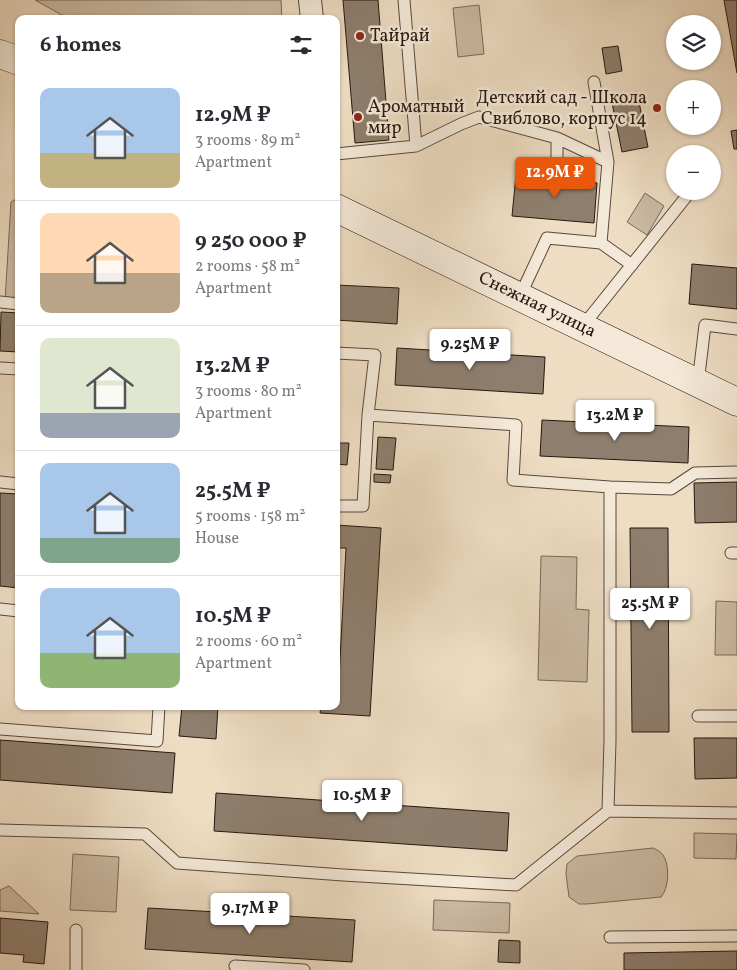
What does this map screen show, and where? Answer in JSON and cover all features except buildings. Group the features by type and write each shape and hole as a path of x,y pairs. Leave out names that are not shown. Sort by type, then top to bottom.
{"main road":[{"path":"0,55 15,60"},
{"name":"Снежная улица","path":"340,210 737,402"}],"street":[{"path":"310,0 312,15"}],"lane":[{"path":"404,0 416,146"},
{"path":"594,82 608,162 601,243"},
{"path":"340,154 416,146 461,124 479,118 556,138 608,162"},
{"path":"556,138 557,167"},
{"path":"582,327 684,200"},
{"path":"520,296 547,238 601,243 632,264"},
{"path":"0,302 15,304"},
{"path":"698,384 705,325 737,329"},
{"path":"340,353 375,355 368,415 363,506 340,506"},
{"path":"0,368 15,369"},
{"path":"368,415 516,425 513,480 671,489 695,473 737,472"},
{"path":"0,482 15,484"},
{"path":"608,811 610,740 610,486"},
{"path":"0,609 15,611"},
{"path":"0,729 157,741 159,710"},
{"path":"698,716 737,716"},
{"path":"0,830 145,834 177,863 516,885 608,811 737,814"},
{"path":"76,930 76,970"},
{"path":"610,937 737,936"},
{"path":"235,966 304,970"}],"shaded area":[{"path":"35,0 281,0 282,15 62,15"},
{"path":"479,5 484,54 458,57 453,8"},
{"path":"645,193 664,206 647,235 627,222"},
{"path":"15,200 15,302 5,301 11,202"},
{"path":"541,556 577,557 576,609 589,610 587,682 538,680"},
{"path":"716,601 737,602 737,655 715,655"},
{"path":"694,833 737,834 736,859 694,858"},
{"path":"653,848 662,854 668,870 666,888 661,897 579,904 569,897 566,874 567,864 577,856"},
{"path":"73,854 119,857 116,912 70,910"},
{"path":"9,886 39,914 0,911 0,890"},
{"path":"434,900 510,903 509,933 433,930"}],"place":[{"name":"Тайрай","path":"360,36"},
{"name":"Детский сад - Школа Свиблово, корпус 14","path":"657,108"},
{"name":"Ароматный мир","path":"358,117"}]}
